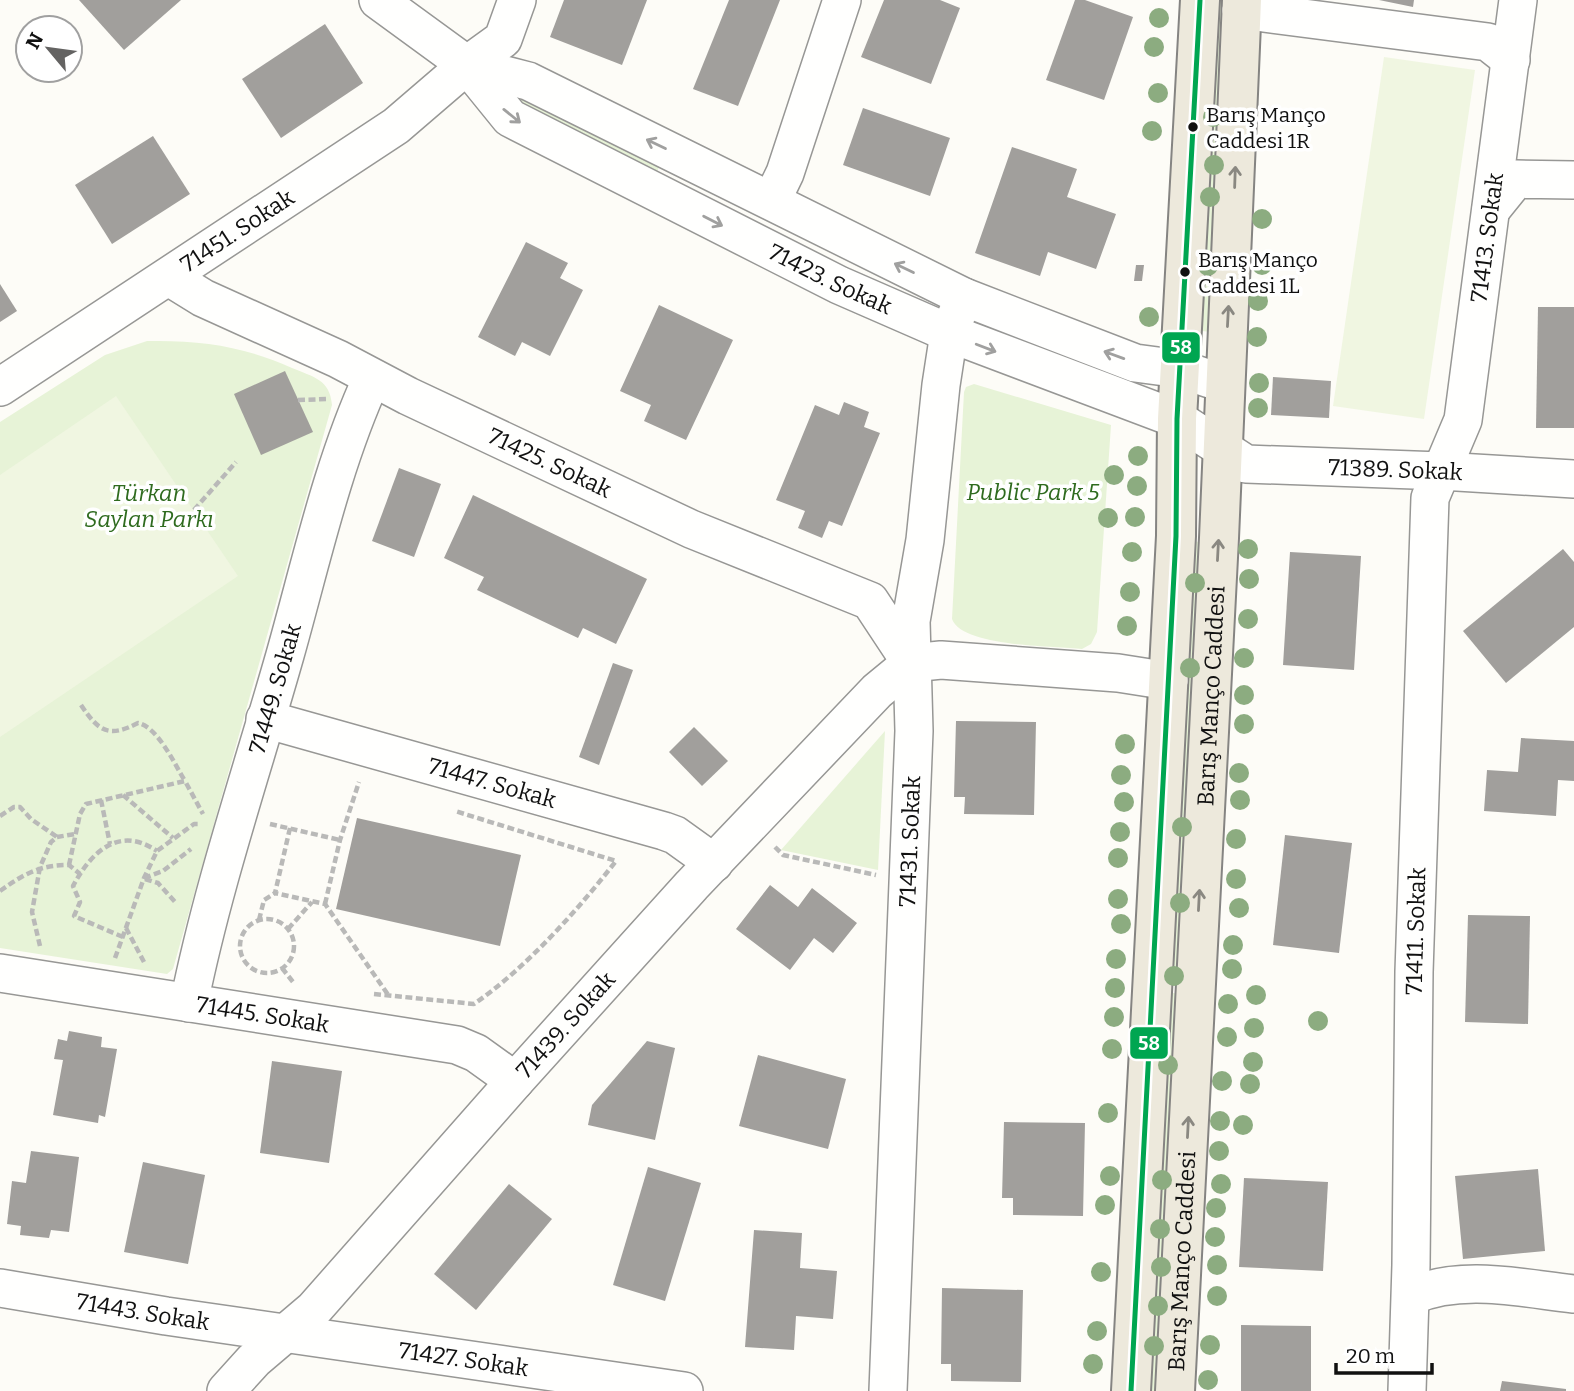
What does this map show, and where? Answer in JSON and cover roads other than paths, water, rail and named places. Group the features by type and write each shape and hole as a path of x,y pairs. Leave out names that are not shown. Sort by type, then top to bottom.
{"main road":[{"name":"Barış Manço Caddesi","path":"1175,1391 1222,449 1200,402 1180,369 1200,0"},
{"name":"Barış Manço Caddesi","path":"1131,1391 1176,536 1200,402 1241,5"}],"street":[{"name":"71423. Sokak","path":"378,0 467,65 510,118 839,285 948,333 1200,402 1222,449"},
{"name":"71451. Sokak","path":"0,387 396,126 467,65 503,39 517,0"},
{"path":"772,200 785,173 842,0"},
{"name":"71413. Sokak","path":"1441,471 1463,420 1518,0"},
{"path":"1241,5 1488,41 1511,60"},
{"name":"71423. Sokak","path":"467,65 528,81 964,297 1135,363 1180,369"},
{"path":"1491,210 1516,179 1574,180"},
{"name":"71425. Sokak","path":"169,277 203,298 314,348 691,529 870,601 911,663"},
{"name":"71431. Sokak","path":"888,1391 913,744 911,621 925,540 948,333 964,297"},
{"name":"71449. Sokak","path":"189,1003 265,719 351,424 372,378"},
{"name":"71389. Sokak","path":"1222,449 1246,464 1574,479"},
{"name":"71411. Sokak","path":"1407,1391 1414,972 1430,498 1441,471"},
{"path":"911,663 941,660 1118,673 1169,681"},
{"name":"71439. Sokak","path":"226,1391 254,1360 314,1309 515,1081 714,863 877,691 911,663"},
{"name":"71447. Sokak","path":"265,719 664,831 675,835 714,863"},
{"name":"71445. Sokak","path":"0,973 457,1045 476,1053 515,1081"},
{"path":"1410,1296 1428,1288 1478,1283 1574,1294"},
{"name":"71443. Sokak","path":"0,1288 285,1333"},
{"name":"71427. Sokak","path":"285,1333 684,1391"}],"place":[{"name":"Barış Manço Caddesi 1R","path":"1193,127"},
{"name":"Barış Manço Caddesi 1L","path":"1185,272"}],"park label":[{"name":"Public Park 5","path":"1033,492"},
{"name":"Türkan Saylan Parkı","path":"149,506"}]}
